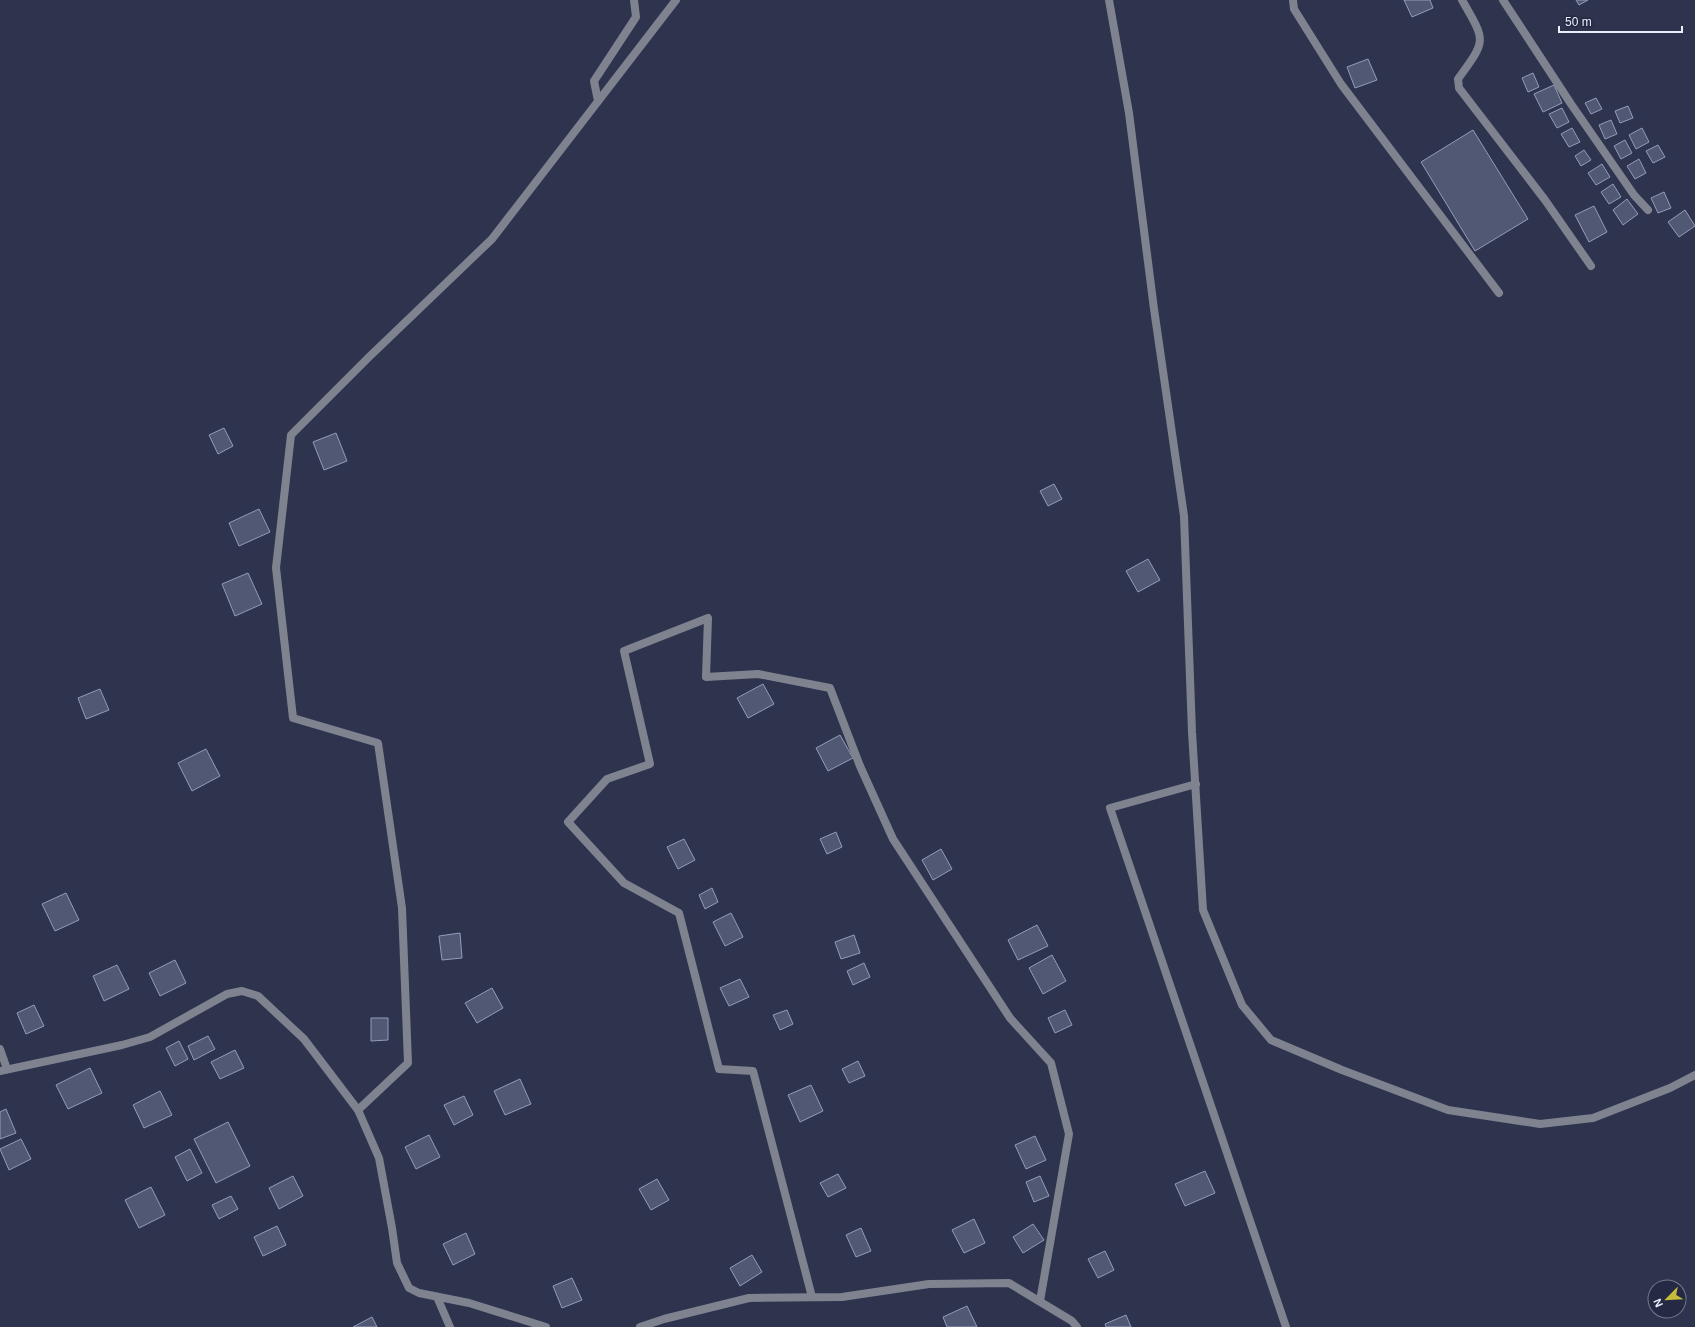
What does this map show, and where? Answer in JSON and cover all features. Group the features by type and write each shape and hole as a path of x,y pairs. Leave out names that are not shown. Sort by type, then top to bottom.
{"street":[{"path":"598,101 594,81 636,17 634,0"},
{"path":"358,1110 408,1063 402,908 378,743 292,718 276,568 292,435 369,357 492,239 676,0"},
{"path":"1109,0 1129,113 1154,309 1184,516 1203,910 1242,1004 1271,1040 1342,1070 1448,1110 1540,1124 1593,1118 1670,1088 1695,1075"},
{"path":"1293,0 1294,9 1341,84 1499,293"},
{"path":"1462,0 1480,34 1481,43 1476,55 1458,79 1459,88 1545,200 1591,266"},
{"path":"1503,0 1571,104 1634,195 1648,210"},
{"path":"812,1297 753,1071 719,1069 679,913 624,883 568,822 607,779 650,764 624,651 708,618 706,677 758,674 830,688 860,766 893,839 1010,1018 1050,1063 1069,1134 1040,1301"},
{"path":"1196,784 1110,808 1286,1327"},
{"path":"0,1048 4,1070 122,1045 150,1037 227,994 242,991 258,996 304,1039 358,1110 379,1158 397,1263 408,1288 419,1293 469,1303 546,1327"},
{"path":"640,1327 664,1319 749,1298 842,1297 929,1284 1009,1283 1072,1321 1077,1327"},
{"path":"437,1297 450,1327"}],"building":[{"path":"1404,0 1430,0 1433,8 1412,17"},
{"path":"1576,0 1588,0 1579,5"},
{"path":"1368,59 1377,80 1355,88 1347,67"},
{"path":"1533,73 1539,87 1528,92 1522,78"},
{"path":"1554,85 1562,103 1543,112 1534,94"},
{"path":"1596,98 1602,109 1591,114 1585,103"},
{"path":"1628,106 1633,118 1620,123 1615,111"},
{"path":"1562,108 1569,122 1557,128 1549,114"},
{"path":"1611,120 1617,134 1605,139 1599,125"},
{"path":"1572,128 1580,142 1569,147 1561,134"},
{"path":"1642,128 1649,142 1636,149 1629,135"},
{"path":"1473,130 1528,219 1475,251 1421,162"},
{"path":"1625,140 1632,153 1621,159 1614,146"},
{"path":"1658,145 1665,157 1653,163 1646,151"},
{"path":"1584,150 1591,160 1581,166 1575,156"},
{"path":"1639,159 1646,173 1635,179 1627,166"},
{"path":"1602,164 1610,177 1596,185 1588,173"},
{"path":"1613,184 1621,197 1609,204 1601,192"},
{"path":"1664,192 1671,208 1658,213 1651,198"},
{"path":"1627,199 1638,214 1623,225 1613,210"},
{"path":"1594,206 1607,232 1589,242 1575,215"},
{"path":"1685,210 1695,226 1679,237 1668,222"},
{"path":"224,428 233,446 218,454 209,435"},
{"path":"336,433 347,461 324,470 313,442"},
{"path":"1054,484 1062,499 1048,506 1040,491"},
{"path":"259,509 270,532 239,546 229,523"},
{"path":"1148,559 1160,580 1138,592 1126,571"},
{"path":"248,573 262,604 235,616 222,584"},
{"path":"763,684 774,704 748,718 737,698"},
{"path":"100,689 109,710 86,719 78,698"},
{"path":"840,735 853,758 828,771 816,748"},
{"path":"206,749 220,776 192,791 178,763"},
{"path":"836,832 842,847 827,854 820,839"},
{"path":"684,839 695,860 678,869 667,847"},
{"path":"941,849 952,869 933,880 922,860"},
{"path":"712,888 718,902 705,909 699,895"},
{"path":"66,893 79,920 55,931 42,904"},
{"path":"731,913 743,937 725,946 713,922"},
{"path":"1037,925 1048,946 1018,960 1008,940"},
{"path":"460,933 462,958 442,960 439,936"},
{"path":"854,935 860,953 841,959 835,942"},
{"path":"1052,955 1066,981 1043,994 1029,968"},
{"path":"175,960 186,983 160,996 149,973"},
{"path":"864,963 870,977 853,985 847,971"},
{"path":"117,965 129,989 104,1001 93,976"},
{"path":"740,979 749,997 729,1006 720,988"},
{"path":"492,988 503,1008 477,1023 465,1003"},
{"path":"34,1005 44,1026 26,1034 17,1013"},
{"path":"787,1010 793,1024 780,1030 773,1015"},
{"path":"1065,1010 1072,1025 1055,1033 1048,1018"},
{"path":"371,1018 388,1018 388,1040 371,1041"},
{"path":"208,1036 215,1049 194,1060 188,1046"},
{"path":"179,1041 188,1059 175,1066 166,1048"},
{"path":"235,1050 244,1068 220,1079 211,1062"},
{"path":"858,1061 865,1076 849,1083 842,1069"},
{"path":"90,1068 102,1093 68,1109 56,1085"},
{"path":"520,1079 531,1104 505,1115 494,1091"},
{"path":"811,1085 823,1111 800,1122 788,1095"},
{"path":"160,1091 172,1115 144,1128 133,1105"},
{"path":"464,1096 473,1115 454,1125 444,1105"},
{"path":"6,1109 16,1133 0,1139 0,1112"},
{"path":"228,1122 250,1166 216,1183 194,1139"},
{"path":"429,1135 440,1157 416,1169 405,1147"},
{"path":"1035,1136 1046,1160 1026,1169 1015,1145"},
{"path":"21,1139 31,1159 9,1170 0,1149"},
{"path":"190,1149 202,1173 187,1181 175,1157"},
{"path":"1205,1171 1215,1193 1185,1206 1175,1184"},
{"path":"838,1174 846,1188 828,1197 820,1183"},
{"path":"293,1176 303,1196 279,1209 269,1188"},
{"path":"1040,1176 1049,1196 1034,1202 1026,1182"},
{"path":"657,1179 669,1200 651,1210 639,1189"},
{"path":"151,1187 165,1215 139,1228 125,1200"},
{"path":"231,1196 238,1209 219,1219 212,1205"},
{"path":"974,1219 985,1243 964,1253 952,1230"},
{"path":"1033,1224 1044,1240 1023,1253 1013,1237"},
{"path":"277,1226 286,1245 263,1256 254,1237"},
{"path":"861,1228 871,1251 856,1257 846,1235"},
{"path":"466,1233 475,1254 453,1265 443,1244"},
{"path":"1105,1251 1114,1270 1098,1278 1088,1259"},
{"path":"752,1255 762,1272 740,1286 730,1268"},
{"path":"572,1278 582,1300 562,1308 553,1286"},
{"path":"967,1306 977,1327 947,1327 943,1317"},
{"path":"1126,1315 1131,1327 1106,1327 1105,1324"},
{"path":"372,1317 377,1327 353,1327"}]}
